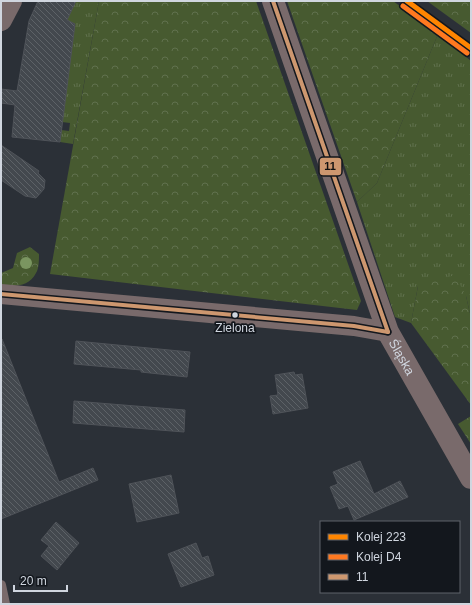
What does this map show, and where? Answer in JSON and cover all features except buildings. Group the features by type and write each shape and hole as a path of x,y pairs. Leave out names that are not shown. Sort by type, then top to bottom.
{"street":[{"path":"1,20 11,1"},
{"name":"Śląska","path":"273,1 388,332 471,478"},
{"path":"1,294 354,326 388,332"}],"lane":[{"path":"1,585 5,604"}],"green space":[{"path":"76,1 99,1 73,144 60,142 61,130 69,131 70,123 62,122 75,24 67,20"},
{"path":"99,1 256,1 361,301 357,310 50,274"},
{"path":"287,1 393,1 438,34 377,183 357,202"},
{"path":"427,1 471,1 471,33"},
{"path":"438,34 471,61 471,318 466,296 418,286 411,323 395,317 357,202 377,183"},
{"path":"30,247 39,254 38,269 33,278 21,285 1,285 1,273 13,268 17,253"},
{"path":"455,275 466,296 471,318 471,405 411,323 418,286"},
{"path":"471,416 471,444 458,424"}],"rail line":[{"name":"223","path":"407,1 471,48"},
{"name":"D4","path":"403,6 467,53"}],"transit line":[{"name":"11","path":"273,1 388,332"},
{"name":"11","path":"1,294 354,326 388,332"}],"place":[{"name":"Zielona","path":"235,315"}]}
